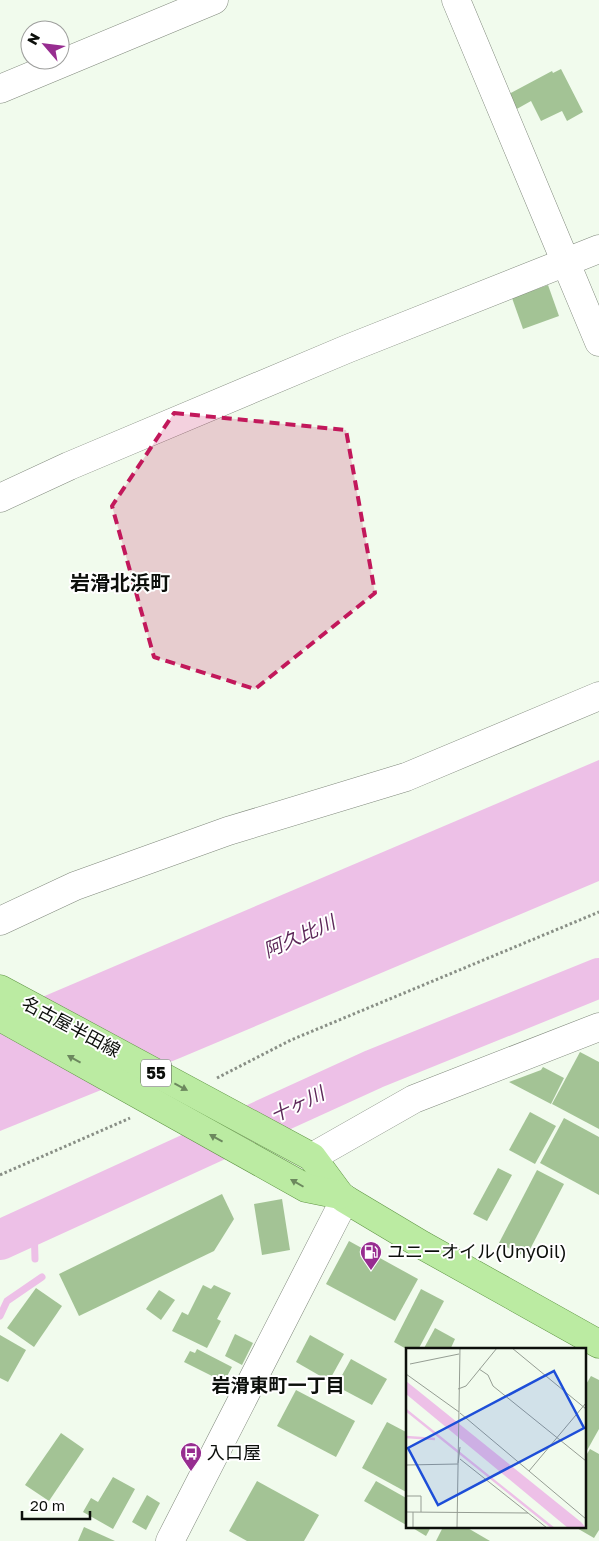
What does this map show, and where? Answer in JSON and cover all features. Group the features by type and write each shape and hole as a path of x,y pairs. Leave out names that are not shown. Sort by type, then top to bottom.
{"main road":[{"name":"名古屋半田線","path":"0,989 312,1158 342,1197"},
{"name":"名古屋半田線","path":"0,1017 306,1188 342,1197 422,1245 599,1344"}],"street":[{"path":"0,89 214,0"},
{"path":"456,0 599,342"},
{"path":"0,498 69,466 347,349 599,250"},
{"path":"0,921 74,886 228,831 406,778 599,696"},
{"path":"312,1158 414,1099 599,1027"},
{"path":"170,1541 342,1197"}],"path":[{"path":"211,1083 216,1078 291,1040 599,912"},
{"path":"0,1175 140,1113 153,1103"}],"highlighted area":[{"path":"174,413 346,430 375,593 255,689 154,657 112,506"}],"water":[{"name":"阿久比川","path":"599,760 599,881 180,1058 0,1131 0,1015"}],"building":[{"path":"561,69 583,112 567,121 562,111 541,121 531,101 515,110 507,95 552,71 553,73"},
{"path":"548,285 559,316 523,329 512,298"},
{"path":"580,1052 599,1062 599,1129 552,1104"},
{"path":"543,1067 564,1078 551,1104 509,1082 541,1070"},
{"path":"530,1112 556,1126 535,1164 509,1150"},
{"path":"564,1118 599,1137 599,1195 540,1163"},
{"path":"498,1168 512,1175 487,1221 473,1214"},
{"path":"537,1170 564,1184 526,1257 499,1243"},
{"path":"222,1194 234,1219 214,1251 79,1316 59,1274"},
{"path":"282,1199 290,1250 262,1255 254,1204"},
{"path":"349,1241 418,1279 395,1321 326,1284"},
{"path":"203,1285 211,1289 214,1285 231,1293 217,1319 221,1321 207,1348 172,1331 182,1312 188,1315"},
{"path":"36,1288 62,1306 34,1347 7,1328"},
{"path":"421,1289 444,1301 419,1348 406,1349 394,1342"},
{"path":"159,1290 175,1300 161,1320 146,1309"},
{"path":"435,1328 455,1339 451,1348 424,1348"},
{"path":"235,1334 253,1343 242,1365 225,1356"},
{"path":"0,1335 26,1350 8,1382 0,1378"},
{"path":"310,1335 344,1354 329,1381 296,1362"},
{"path":"197,1349 232,1367 224,1382 184,1362 190,1351 195,1353"},
{"path":"351,1359 387,1379 372,1405 336,1386"},
{"path":"591,1376 599,1380 599,1429 586,1452 586,1384"},
{"path":"296,1390 355,1421 336,1457 277,1426"},
{"path":"387,1422 406,1432 406,1492 362,1468"},
{"path":"61,1433 84,1449 49,1501 25,1485"},
{"path":"590,1449 599,1454 599,1530 594,1538 577,1528 586,1528 586,1455"},
{"path":"113,1477 135,1489 113,1529 83,1512 91,1498 98,1502"},
{"path":"257,1481 319,1515 304,1541 247,1541 229,1531"},
{"path":"376,1481 406,1498 406,1525 364,1501"},
{"path":"147,1495 160,1503 146,1530 132,1522"},
{"path":"84,1527 115,1541 78,1541"},
{"path":"413,1528 430,1528 426,1536"},
{"path":"442,1528 468,1528 490,1541 436,1541"}],"waterway":[{"name":"十ヶ川","path":"0,1240 374,1069 599,978"},
{"path":"34,1224 35,1259"},
{"path":"0,1316 7,1301 42,1277"}],"place":[{"name":"ユニーオイル(UnyOil)","path":"371,1271"},
{"name":"入口屋","path":"191,1472"}],"district":[{"name":"岩滑北浜町","path":"120,583"},
{"name":"岩滑東町一丁目","path":"278,1385"}]}
